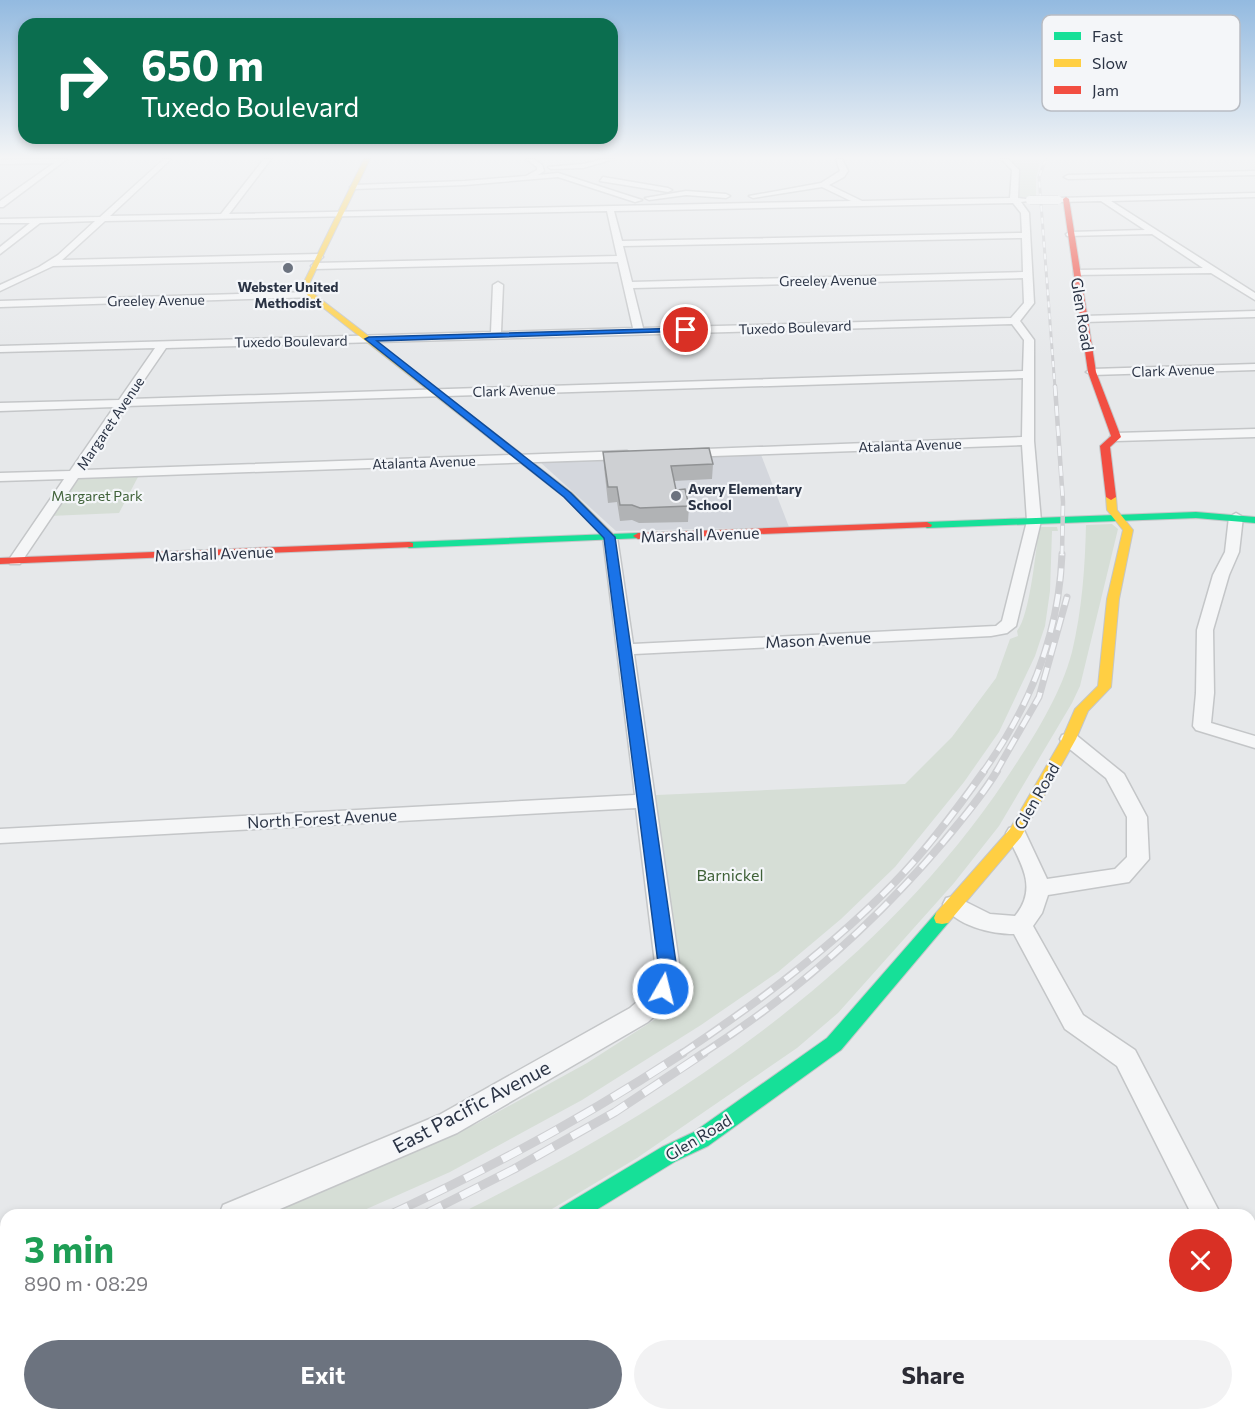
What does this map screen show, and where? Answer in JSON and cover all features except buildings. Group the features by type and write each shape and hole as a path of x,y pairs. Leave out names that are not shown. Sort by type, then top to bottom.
{"street":[{"path":"0,251 32,225"},
{"path":"0,288 52,263 97,225"},
{"path":"67,263 107,225"},
{"path":"334,225 307,282 311,295 568,495 610,537 644,801"},
{"path":"614,225 639,331"},
{"path":"1026,225 1029,303 1026,311 1017,316 1015,321 1029,340 1028,441 1034,521"},
{"name":"Glen Road","path":"578,1209 669,1154 701,1139 834,1044 1016,833 1069,739 1082,709 1104,687 1113,599 1129,535 1128,530 1112,510 1105,446 1116,437 1092,372 1068,225"},
{"path":"1143,225 1250,291 1255,297"},
{"path":"1070,234 1153,232"},
{"path":"618,244 1026,235"},
{"path":"52,263 621,259"},
{"path":"1077,273 1215,270"},
{"name":"Greeley Avenue","path":"628,285 1028,275"},
{"path":"496,335 498,285"},
{"name":"Greeley Avenue","path":"0,304 311,295"},
{"path":"1084,319 1255,314"},
{"name":"Tuxedo Boulevard","path":"0,349 1015,321"},
{"name":"Margaret Avenue","path":"15,561 164,344"},
{"name":"Clark Avenue","path":"1092,372 1255,367"},
{"name":"Clark Avenue","path":"0,407 1029,374"},
{"path":"1116,437 1255,433"},
{"name":"Atalanta Avenue","path":"674,453 1028,441"},
{"name":"Atalanta Avenue","path":"0,477 639,455"},
{"name":"Marshall Avenue","path":"0,561 1196,514 1255,520"},
{"path":"1236,517 1232,552 1221,575 1205,630 1205,693 1202,726 1255,742"},
{"name":"Mason Avenue","path":"625,649 1001,630 1010,623 1034,521"},
{"path":"1040,888 1121,876 1138,859 1137,817 1114,774 1069,739"},
{"name":"North Forest Avenue","path":"0,836 644,801"},
{"name":"East Pacific Avenue","path":"247,1209 448,1124 639,1015 654,1003 663,989 667,963 644,801"},
{"path":"954,904 972,916 998,926 1021,926 1034,912 1040,888 1016,833"},
{"path":"1021,926 1074,1023 1126,1058 1204,1209"}],"shaded area":[{"name":"Avery Elementary School","path":"760,452 789,527 616,531 540,462"}],"green space":[{"name":"Margaret Park","path":"139,475 119,513 50,516 80,478"},
{"path":"1112,524 1118,529 1080,686 1072,703 999,826 954,883 838,1013 797,1048 637,1158 552,1209 468,1209 613,1131 688,1083 761,1032 830,976 894,916 953,850 1006,779 1044,718 1067,669 1072,652 1082,589 1086,525"},
{"name":"Barnickel","path":"1039,527 1057,527 1058,531 1052,531 1050,591 1045,626 1035,656 999,732 964,782 895,867 841,919 778,972 701,1025 582,1100 450,1172 367,1209 277,1209 476,1124 587,1063 665,1013 634,796 905,784 952,737 996,678 1010,639 1018,636 1017,631 1026,611"}],"railway":[{"path":"1043,225 1055,388"},
{"path":"1055,386 1063,502 1062,555"},
{"path":"983,772 1015,722 1039,669 1055,613 1062,554"},
{"path":"996,772 1039,697 1067,597"},
{"path":"681,1054 792,974 871,906 931,842 984,771"},
{"path":"702,1054 768,1008 862,928 891,900 945,840 979,798 997,771"},
{"path":"402,1209 539,1140 612,1098 683,1053"},
{"path":"435,1209 514,1169 615,1112 704,1053"}],"traffic: fast":[{"path":"927,525 1196,515 1255,520"},
{"path":"409,545 638,536"},
{"path":"578,1209 669,1154 701,1139 834,1044 942,918"}],"traffic: slow":[{"path":"335,225 307,282 311,295 568,495 610,537"},
{"path":"942,918 1016,833 1069,739 1082,709 1104,687 1113,599 1128,530 1112,510 1111,497"}],"traffic: jam":[{"path":"1070,225 1092,372 1116,437 1105,446 1111,497"},
{"path":"638,536 927,525"},
{"path":"0,561 409,545"}],"place":[{"name":"Webster United Methodist","path":"288,268"},
{"name":"Avery Elementary School","path":"676,496"}],"route":[{"path":"663,989 667,975 667,963 610,537 568,495 369,339 686,330"}]}
